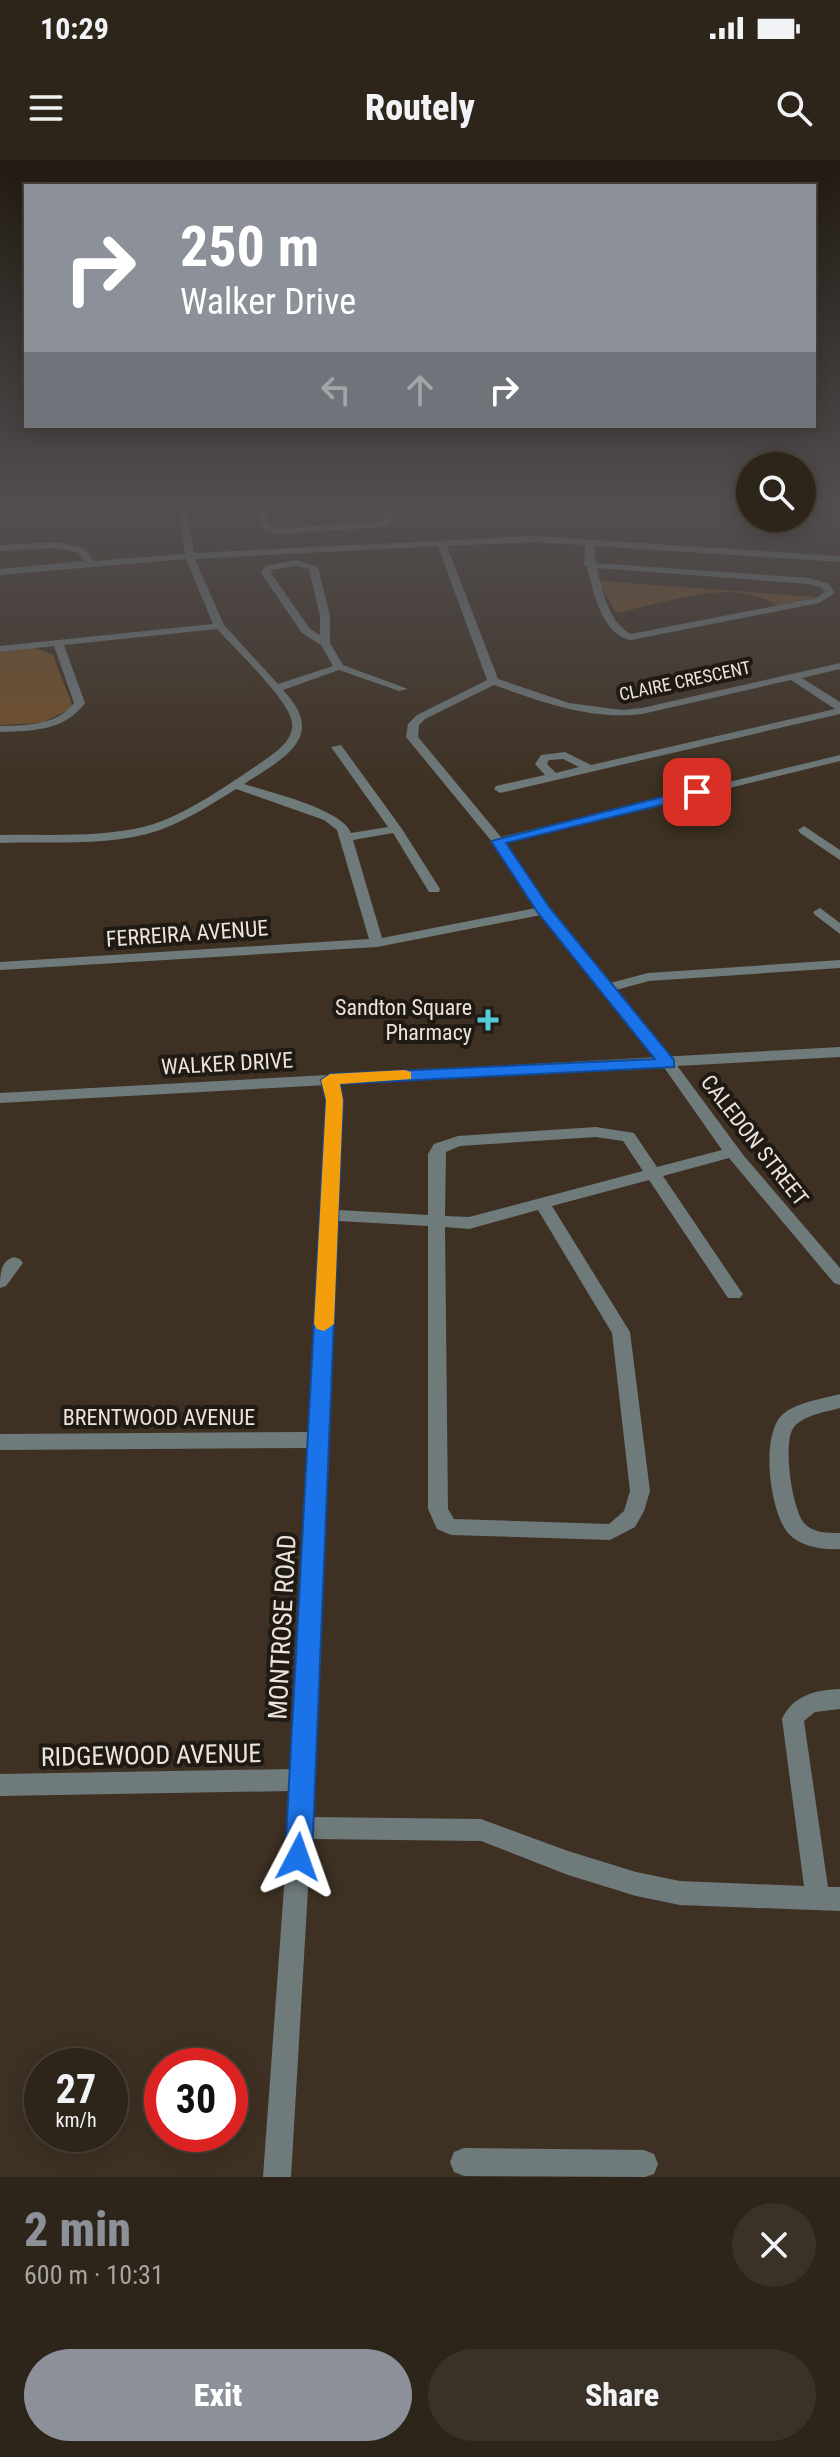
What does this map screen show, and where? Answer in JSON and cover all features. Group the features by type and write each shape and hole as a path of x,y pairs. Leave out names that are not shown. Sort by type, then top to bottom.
{"street":[{"path":"0,839 105,835 156,827 281,755 295,738 297,714 219,626 208,601"},
{"path":"285,601 313,638 325,643"},
{"path":"321,601 325,643 339,667"},
{"path":"463,601 493,681"},
{"path":"603,601 619,631 633,638 813,601"},
{"path":"0,649 219,626"},
{"path":"0,729 53,724 77,708 80,703 58,642"},
{"name":"CLAIRE CRESCENT","path":"493,681 574,708 611,714 642,711 840,666"},
{"path":"275,689 339,667 403,689"},
{"path":"793,677 840,709"},
{"name":"CALEDON STREET","path":"493,681 421,717 412,731 417,744 498,841 544,910 668,1063 733,1152 840,1279"},
{"path":"500,789 840,709"},
{"path":"337,747 396,829 434,889"},
{"path":"554,778 541,764 545,757 565,755 591,769"},
{"path":"498,841 840,758"},
{"path":"233,784 328,817 348,837 377,943"},
{"path":"348,837 396,829"},
{"path":"804,830 840,856"},
{"name":"FERREIRA AVENUE","path":"0,966 377,943 544,910"},
{"path":"820,912 840,930"},
{"path":"607,988 648,977 840,964"},
{"name":"WALKER DRIVE","path":"0,1098 840,1052"},
{"name":"MONTROSE ROAD","path":"277,2177 303,1780 335,1100 330,1080"},
{"path":"542,1204 621,1332 640,1491 633,1517 623,1527 610,1532 451,1527 440,1517 436,1154 452,1142 613,1132 628,1137 654,1171 734,1294"},
{"path":"330,1215 469,1223 733,1152"},
{"path":"0,1282 14,1263"},
{"path":"840,1401 787,1421 779,1433 777,1446 792,1523 807,1536 825,1542 840,1541"},
{"name":"BRENTWOOD AVENUE","path":"0,1442 319,1440"},
{"path":"300,1828 481,1830 568,1863 665,1890 829,1899 793,1719 798,1709 811,1703 840,1699"},
{"name":"RIDGEWOOD AVENUE","path":"0,1785 303,1780"},
{"path":"464,2162 573,2170 644,2164"}],"shaded area":[{"path":"609,601 665,601 616,613"},
{"path":"768,601 800,601 778,606"},
{"path":"36,648 53,655 72,704 70,709 42,723 0,725 0,652"}],"slow traffic":[{"path":"324,1324 335,1100 330,1080 405,1075"}],"place":[{"name":"Sandton Square Pharmacy","path":"488,1020"}],"route":[{"path":"298,1857 335,1100 330,1080 668,1063 544,910 498,841 697,792"}]}
